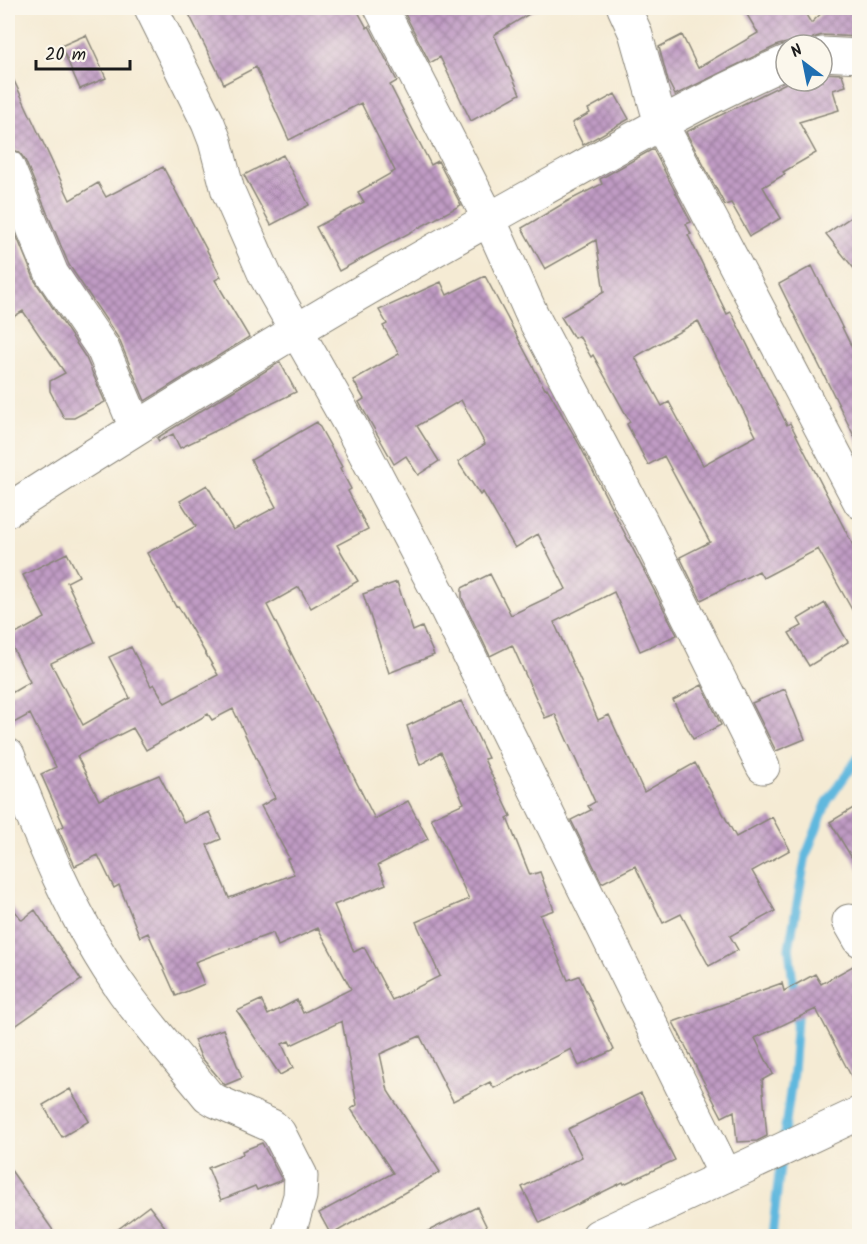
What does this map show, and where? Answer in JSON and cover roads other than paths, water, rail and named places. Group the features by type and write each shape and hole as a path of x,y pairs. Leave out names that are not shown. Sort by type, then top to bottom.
{"street":[{"path":"151,8 208,123 228,191 265,275 349,423 438,592 726,1176"},
{"path":"381,8 489,219 532,315 642,523 763,767"},
{"path":"624,8 635,32 661,124 860,502"},
{"path":"834,55 860,56"},
{"path":"8,510 136,428 297,330 489,219 661,124 774,67"},
{"path":"8,167 52,274 103,349 136,428"},
{"path":"8,755 61,881 90,938 124,993 208,1096 273,1126 279,1132 301,1176 302,1186 288,1236"},
{"path":"598,1236 860,1113"}],"waterway":[{"path":"783,1142 793,1072 797,1018 789,948 806,855 827,802 860,755"},
{"path":"772,1236 781,1158"}]}
